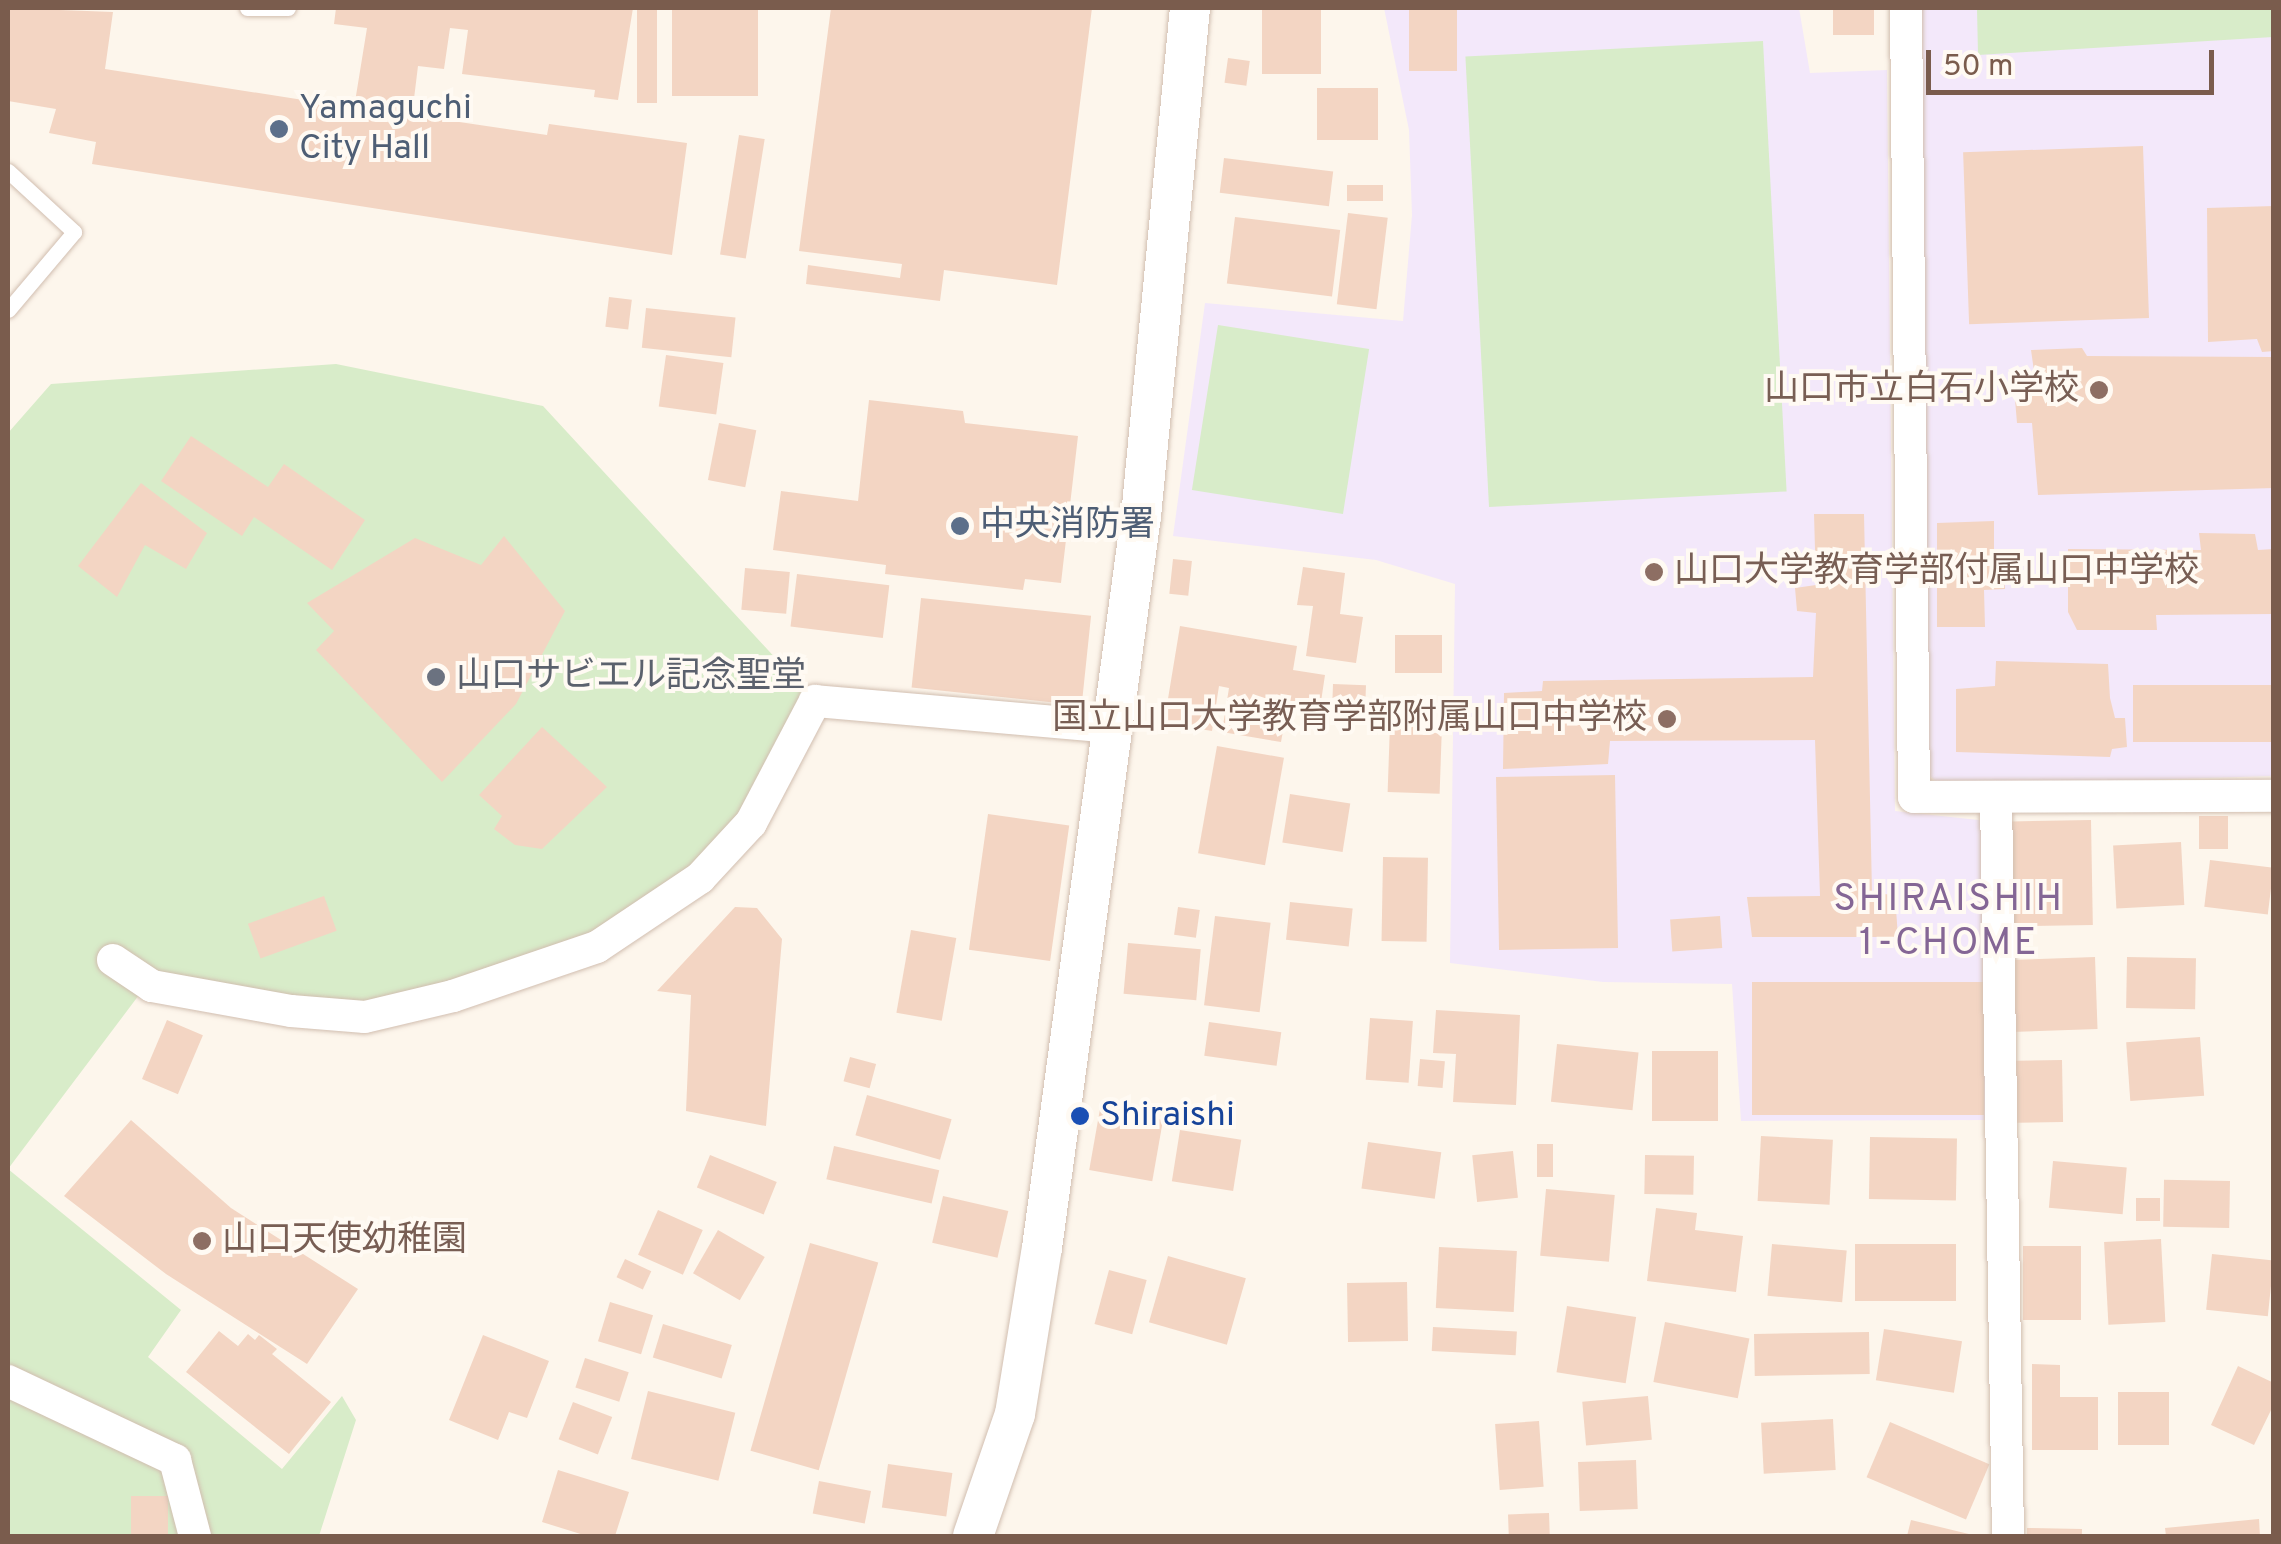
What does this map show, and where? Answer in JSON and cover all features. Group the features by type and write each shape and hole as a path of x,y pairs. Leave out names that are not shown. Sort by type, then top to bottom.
{"street":[{"path":"973,1536 1015,1414 1114,727 1162,338 1190,8"},
{"path":"1906,8 1914,796 2274,796"},
{"path":"113,960 152,986 292,1011 364,1016 436,1000 597,947 700,878 750,823 815,701 1114,727"},
{"path":"1996,798 2008,1536"},
{"path":"8,1381 175,1460 195,1536"}],"lane":[{"path":"247,8 288,8"},
{"path":"8,171 74,232 8,310"}],"shaded area":[{"name":"山口大学教育学部付属山口中学校","path":"1384,8 1799,8 1810,73 1887,70 1895,811 1988,821 1994,1120 1741,1121 1732,984 1603,982 1450,963 1455,584 1376,560 1173,536 1205,303 1403,321 1412,215 1409,130"},
{"name":"山口市立白石小学校","path":"1922,8 2273,8 2273,776 1941,786 1927,773"}],"green space":[{"path":"1977,8 2273,8 2273,37 1978,55"},
{"path":"1763,41 1787,491 1489,507 1465,57"},
{"path":"1218,325 1369,349 1343,514 1192,490"},
{"path":"336,364 543,406 815,701 751,823 597,947 365,1017 145,987 8,1169 8,433 51,384"},
{"path":"8,1169 181,1310 148,1357 282,1469 342,1396 356,1420 319,1536 8,1536"}],"building":[{"name":"Yamaguchi City Hall","path":"8,8 113,12 105,69 354,108 367,28 334,24 336,8 633,8 618,100 594,97 595,90 462,74 468,30 450,28 444,69 418,66 412,115 547,135 549,124 687,143 672,255 92,164 96,142 49,133 56,109 8,101"},
{"path":"637,8 657,8 657,103 637,103"},
{"path":"672,8 758,8 758,96 672,96"},
{"path":"831,8 1092,8 1057,285 944,270 940,301 806,284 808,265 900,278 902,264 799,251"},
{"path":"1262,8 1321,8 1321,74 1262,74"},
{"path":"1409,8 1457,8 1457,71 1409,71"},
{"path":"1833,8 1874,8 1874,35 1833,35"},
{"path":"1228,58 1250,61 1246,86 1225,83"},
{"path":"1317,88 1378,88 1378,140 1317,140"},
{"path":"739,135 765,139 746,259 720,255"},
{"path":"2143,146 2149,318 1969,324 1963,152"},
{"path":"1224,158 1333,171 1329,206 1220,193"},
{"path":"1347,185 1383,185 1383,201 1347,201"},
{"path":"2274,206 2274,351 2262,352 2257,339 2208,342 2207,208"},
{"path":"1348,213 1388,218 1376,309 1337,304"},
{"path":"1235,217 1340,230 1332,296 1227,284"},
{"path":"609,297 632,300 628,330 605,327"},
{"path":"646,308 736,317 731,357 642,348"},
{"path":"2082,348 2087,356 2274,357 2274,488 2038,495 2032,423 2017,423 2013,376 2034,371 2031,350"},
{"path":"666,355 723,363 716,415 659,406"},
{"path":"869,400 963,411 965,423 1078,436 1061,583 1025,579 1023,590 885,574 886,565 773,550 781,491 858,501"},
{"path":"719,423 756,430 745,487 708,480"},
{"path":"191,436 268,487 284,464 365,520 332,570 254,517 242,536 161,481"},
{"path":"141,483 207,533 186,569 145,545 117,597 78,566"},
{"path":"1814,514 1864,514 1872,893 1895,895 1898,937 1752,937 1747,897 1820,896 1815,740 1610,741 1608,764 1503,769 1504,693 1542,691 1543,681 1813,677 1816,613 1797,611 1795,588 1816,585"},
{"path":"1994,521 1994,563 2003,566 2005,589 1984,590 1985,627 1937,627 1937,523"},
{"path":"2199,533 2255,534 2258,550 2274,549 2274,614 2156,615 2157,630 2077,630 2068,612 2068,549 2201,550"},
{"name":"山口サビエル記念聖堂","path":"504,536 565,611 516,704 442,782 316,650 334,631 307,603 415,538 481,565"},
{"path":"1173,559 1192,561 1188,596 1169,594"},
{"path":"1303,567 1345,573 1340,614 1363,617 1356,663 1306,656 1313,606 1297,605"},
{"path":"745,568 790,572 786,614 741,610"},
{"path":"797,574 889,585 883,638 791,627"},
{"path":"921,598 1091,616 1082,705 912,688"},
{"path":"1180,626 1297,646 1293,670 1325,675 1319,715 1287,709 1281,742 1222,732 1229,688 1219,686 1212,731 1164,723"},
{"path":"1395,635 1442,635 1442,673 1395,673"},
{"path":"1996,661 2108,664 2110,698 2115,718 2125,718 2127,747 2112,749 2110,757 1956,752 1956,689 1995,686"},
{"path":"1333,684 1366,685 1365,721 1332,720"},
{"path":"2133,685 2274,685 2274,742 2133,742"},
{"path":"1390,724 1442,726 1440,794 1388,792"},
{"path":"542,727 607,787 542,849 515,845 494,829 502,816 479,795"},
{"path":"1217,746 1284,758 1265,865 1198,853"},
{"path":"1615,775 1618,948 1499,950 1496,777"},
{"path":"1290,794 1350,804 1343,852 1282,842"},
{"path":"988,814 1069,825 1050,961 969,950"},
{"path":"2199,816 2228,816 2228,849 2199,849"},
{"path":"2091,820 2093,925 2013,926 2011,821"},
{"path":"2181,842 2184,905 2116,908 2113,846"},
{"path":"1383,857 1428,858 1427,942 1382,941"},
{"path":"2210,860 2274,868 2268,914 2204,907"},
{"path":"324,896 337,931 261,958 248,924"},
{"path":"1290,902 1353,909 1349,946 1286,940"},
{"path":"735,907 757,908 782,939 766,1126 686,1111 691,995 657,991"},
{"path":"1178,907 1200,910 1196,938 1174,935"},
{"path":"1215,916 1271,923 1260,1012 1204,1005"},
{"path":"1720,916 1722,948 1672,951 1670,919"},
{"path":"911,930 956,938 942,1021 896,1013"},
{"path":"1128,943 1201,949 1196,1000 1124,994"},
{"path":"2095,957 2098,1029 2012,1032 2009,960"},
{"path":"2127,957 2196,958 2195,1009 2126,1008"},
{"path":"1752,982 1984,982 1984,1115 1752,1115"},
{"path":"1436,1010 1520,1015 1516,1105 1453,1102 1456,1054 1433,1053"},
{"path":"1370,1018 1413,1021 1409,1083 1366,1080"},
{"path":"167,1020 203,1035 178,1094 142,1079"},
{"path":"1209,1022 1281,1032 1277,1066 1204,1056"},
{"path":"2200,1037 2204,1096 2130,1101 2126,1042"},
{"path":"1557,1044 1639,1053 1632,1110 1551,1102"},
{"path":"1652,1051 1718,1051 1718,1121 1652,1121"},
{"path":"850,1057 876,1064 870,1088 844,1081"},
{"path":"1420,1059 1445,1061 1443,1088 1418,1086"},
{"path":"2062,1060 2063,1122 2017,1123 2016,1061"},
{"path":"867,1095 952,1119 940,1160 855,1135"},
{"path":"1100,1109 1163,1120 1152,1181 1089,1170"},
{"name":"山口天使幼稚園","path":"131,1120 231,1208 358,1289 307,1364 166,1274 64,1196"},
{"path":"1180,1130 1241,1140 1233,1191 1172,1181"},
{"path":"1761,1136 1833,1140 1829,1205 1758,1201"},
{"path":"1870,1137 1957,1139 1956,1201 1869,1199"},
{"path":"1368,1142 1441,1152 1435,1199 1361,1189"},
{"path":"1537,1144 1553,1144 1553,1177 1537,1177"},
{"path":"834,1146 939,1170 932,1203 826,1179"},
{"path":"1513,1151 1518,1198 1477,1202 1472,1155"},
{"path":"710,1155 777,1182 764,1214 697,1187"},
{"path":"1645,1155 1694,1156 1693,1195 1644,1194"},
{"path":"2053,1161 2127,1167 2123,1214 2049,1208"},
{"path":"2164,1180 2230,1181 2229,1228 2163,1227"},
{"path":"1546,1189 1615,1195 1609,1262 1540,1256"},
{"path":"943,1196 1008,1211 997,1258 932,1243"},
{"path":"2136,1198 2160,1198 2160,1221 2136,1221"},
{"path":"1656,1208 1697,1213 1695,1230 1743,1236 1736,1292 1647,1281"},
{"path":"658,1210 703,1230 683,1275 638,1255"},
{"path":"718,1230 765,1257 740,1300 693,1273"},
{"path":"2161,1239 2165,1322 2108,1325 2104,1242"},
{"path":"810,1243 878,1263 819,1470 750,1451"},
{"path":"1772,1244 1847,1251 1842,1302 1767,1296"},
{"path":"1855,1244 1956,1244 1956,1301 1855,1301"},
{"path":"2023,1246 2081,1246 2081,1320 2023,1320"},
{"path":"1439,1247 1517,1251 1514,1312 1436,1308"},
{"path":"2212,1254 2274,1260 2268,1316 2206,1310"},
{"path":"1168,1256 1246,1278 1227,1345 1149,1322"},
{"path":"625,1259 651,1271 643,1289 617,1277"},
{"path":"1109,1270 1147,1280 1132,1334 1095,1324"},
{"path":"1407,1282 1408,1341 1348,1342 1347,1283"},
{"path":"610,1302 653,1315 641,1354 598,1341"},
{"path":"1567,1306 1636,1317 1626,1383 1557,1372"},
{"path":"1665,1322 1749,1338 1738,1398 1653,1382"},
{"path":"663,1324 732,1345 722,1379 653,1357"},
{"path":"1433,1327 1517,1331 1516,1355 1432,1351"},
{"path":"1884,1329 1962,1341 1954,1393 1876,1380"},
{"path":"219,1331 238,1346 248,1334 255,1340 259,1335 277,1349 272,1354 331,1402 289,1454 186,1372"},
{"path":"1869,1332 1870,1374 1755,1376 1754,1334"},
{"path":"483,1335 549,1361 527,1418 509,1412 498,1440 449,1420"},
{"path":"585,1358 629,1372 619,1402 575,1387"},
{"path":"2032,1364 2060,1365 2060,1397 2098,1397 2098,1450 2032,1450"},
{"path":"2238,1366 2274,1383 2274,1404 2254,1445 2211,1425"},
{"path":"648,1391 735,1413 718,1481 631,1459"},
{"path":"2118,1392 2169,1392 2169,1445 2118,1445"},
{"path":"1648,1396 1652,1440 1586,1446 1582,1402"},
{"path":"573,1402 612,1417 598,1454 559,1439"},
{"path":"1833,1419 1836,1470 1764,1474 1761,1423"},
{"path":"1539,1421 1544,1487 1500,1490 1495,1424"},
{"path":"1890,1422 1989,1464 1966,1519 1867,1477"},
{"path":"1636,1460 1638,1509 1580,1511 1578,1462"},
{"path":"888,1464 952,1473 946,1517 882,1508"},
{"path":"558,1470 629,1492 615,1536 587,1536 542,1522"},
{"path":"819,1481 871,1491 865,1524 813,1513"},
{"path":"131,1496 168,1496 168,1534 131,1534"},
{"path":"1549,1513 1550,1536 1509,1536 1508,1514"},
{"path":"2259,1519 2260,1536 2166,1536 2165,1528"},
{"path":"1911,1520 1973,1535 1973,1536 1907,1536"},
{"path":"2027,1528 2082,1529 2082,1536 2027,1536"}],"place":[{"name":"Yamaguchi City Hall","path":"279,129"},
{"name":"山口市立白石小学校","path":"2099,390"},
{"name":"中央消防署","path":"960,526"},
{"name":"山口大学教育学部付属山口中学校","path":"1654,572"},
{"name":"山口サビエル記念聖堂","path":"436,677"},
{"name":"国立山口大学教育学部附属山口中学校","path":"1667,719"},
{"name":"Shiraishi","path":"1080,1116"},
{"name":"山口天使幼稚園","path":"202,1241"}],"district":[{"name":"SHIRAISHIH 1-CHOME","path":"1949,923"}]}
